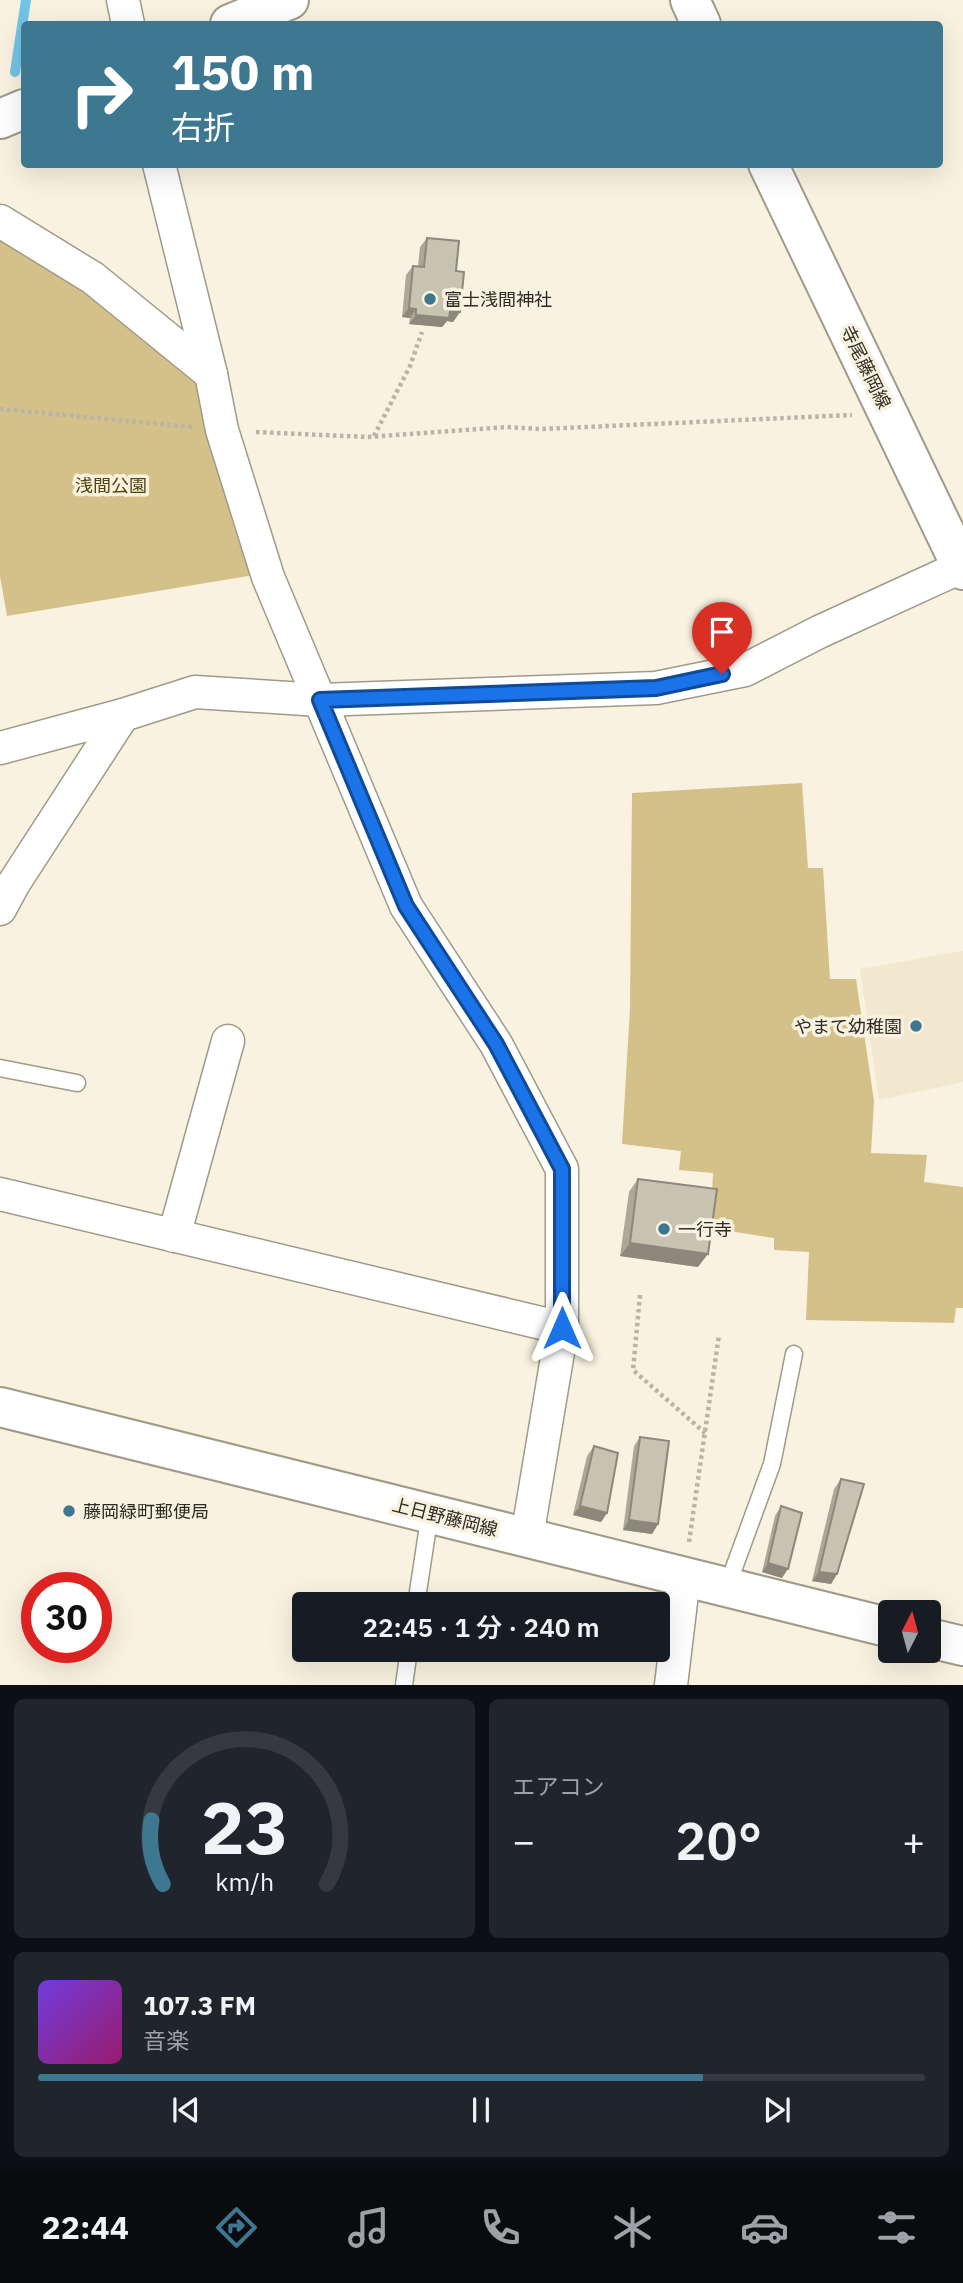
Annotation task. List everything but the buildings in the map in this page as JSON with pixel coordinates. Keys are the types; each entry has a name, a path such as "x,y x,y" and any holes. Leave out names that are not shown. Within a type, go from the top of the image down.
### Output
{"main road":[{"path":"236,21 289,0"},
{"path":"690,0 700,21"},
{"path":"0,119 21,110"},
{"name":"寺尾藤岡線","path":"770,168 962,568"},
{"name":"上日野藤岡線","path":"0,1407 878,1625"},
{"path":"942,1641 963,1646"}],"street":[{"path":"123,0 127,21"},
{"path":"160,168 211,374 222,430 268,577 406,906 496,1044 562,1169 562,1328 527,1537"},
{"path":"0,222 93,278 211,374"},
{"path":"0,748 123,715 195,692 320,700 656,688 744,670 819,632 962,568"},
{"path":"0,909 123,715"},
{"path":"174,1236 228,1041"},
{"path":"0,1194 562,1328"},
{"path":"671,1685 684,1577"}],"lane":[{"path":"0,1068 76,1083"},
{"path":"727,1587 772,1464 794,1354"},
{"path":"418,1592 430,1513"},
{"path":"404,1685 407,1662"}],"path":[{"path":"373,437 410,366 422,332"},
{"path":"0,409 222,430 373,437 506,427 541,429 888,414"},
{"path":"640,1295 633,1370 705,1433"},
{"path":"684,1577 719,1335"}],"shaded area":[{"name":"やまて幼稚園","path":"963,951 963,1082 879,1100 860,969"}],"green space":[{"name":"浅間公園","path":"0,232 93,294 200,384 254,575 7,616 0,576"},
{"path":"802,783 808,868 823,868 830,979 856,979 874,1101 871,1153 927,1155 924,1182 963,1187 963,1308 956,1308 954,1323 806,1320 809,1252 774,1250 774,1238 710,1228 713,1173 679,1170 681,1151 622,1144 630,1008 632,793"}],"waterway":[{"path":"23,21 26,0"},
{"path":"15,72 21,33"}],"place":[{"name":"富士浅間神社","path":"430,299"},
{"name":"やまて幼稚園","path":"916,1026"},
{"name":"一行寺","path":"664,1229"},
{"name":"藤岡緑町郵便局","path":"69,1511"}],"route":[{"path":"562,1328 562,1169 496,1044 406,906 320,700 656,688 722,674"}]}
